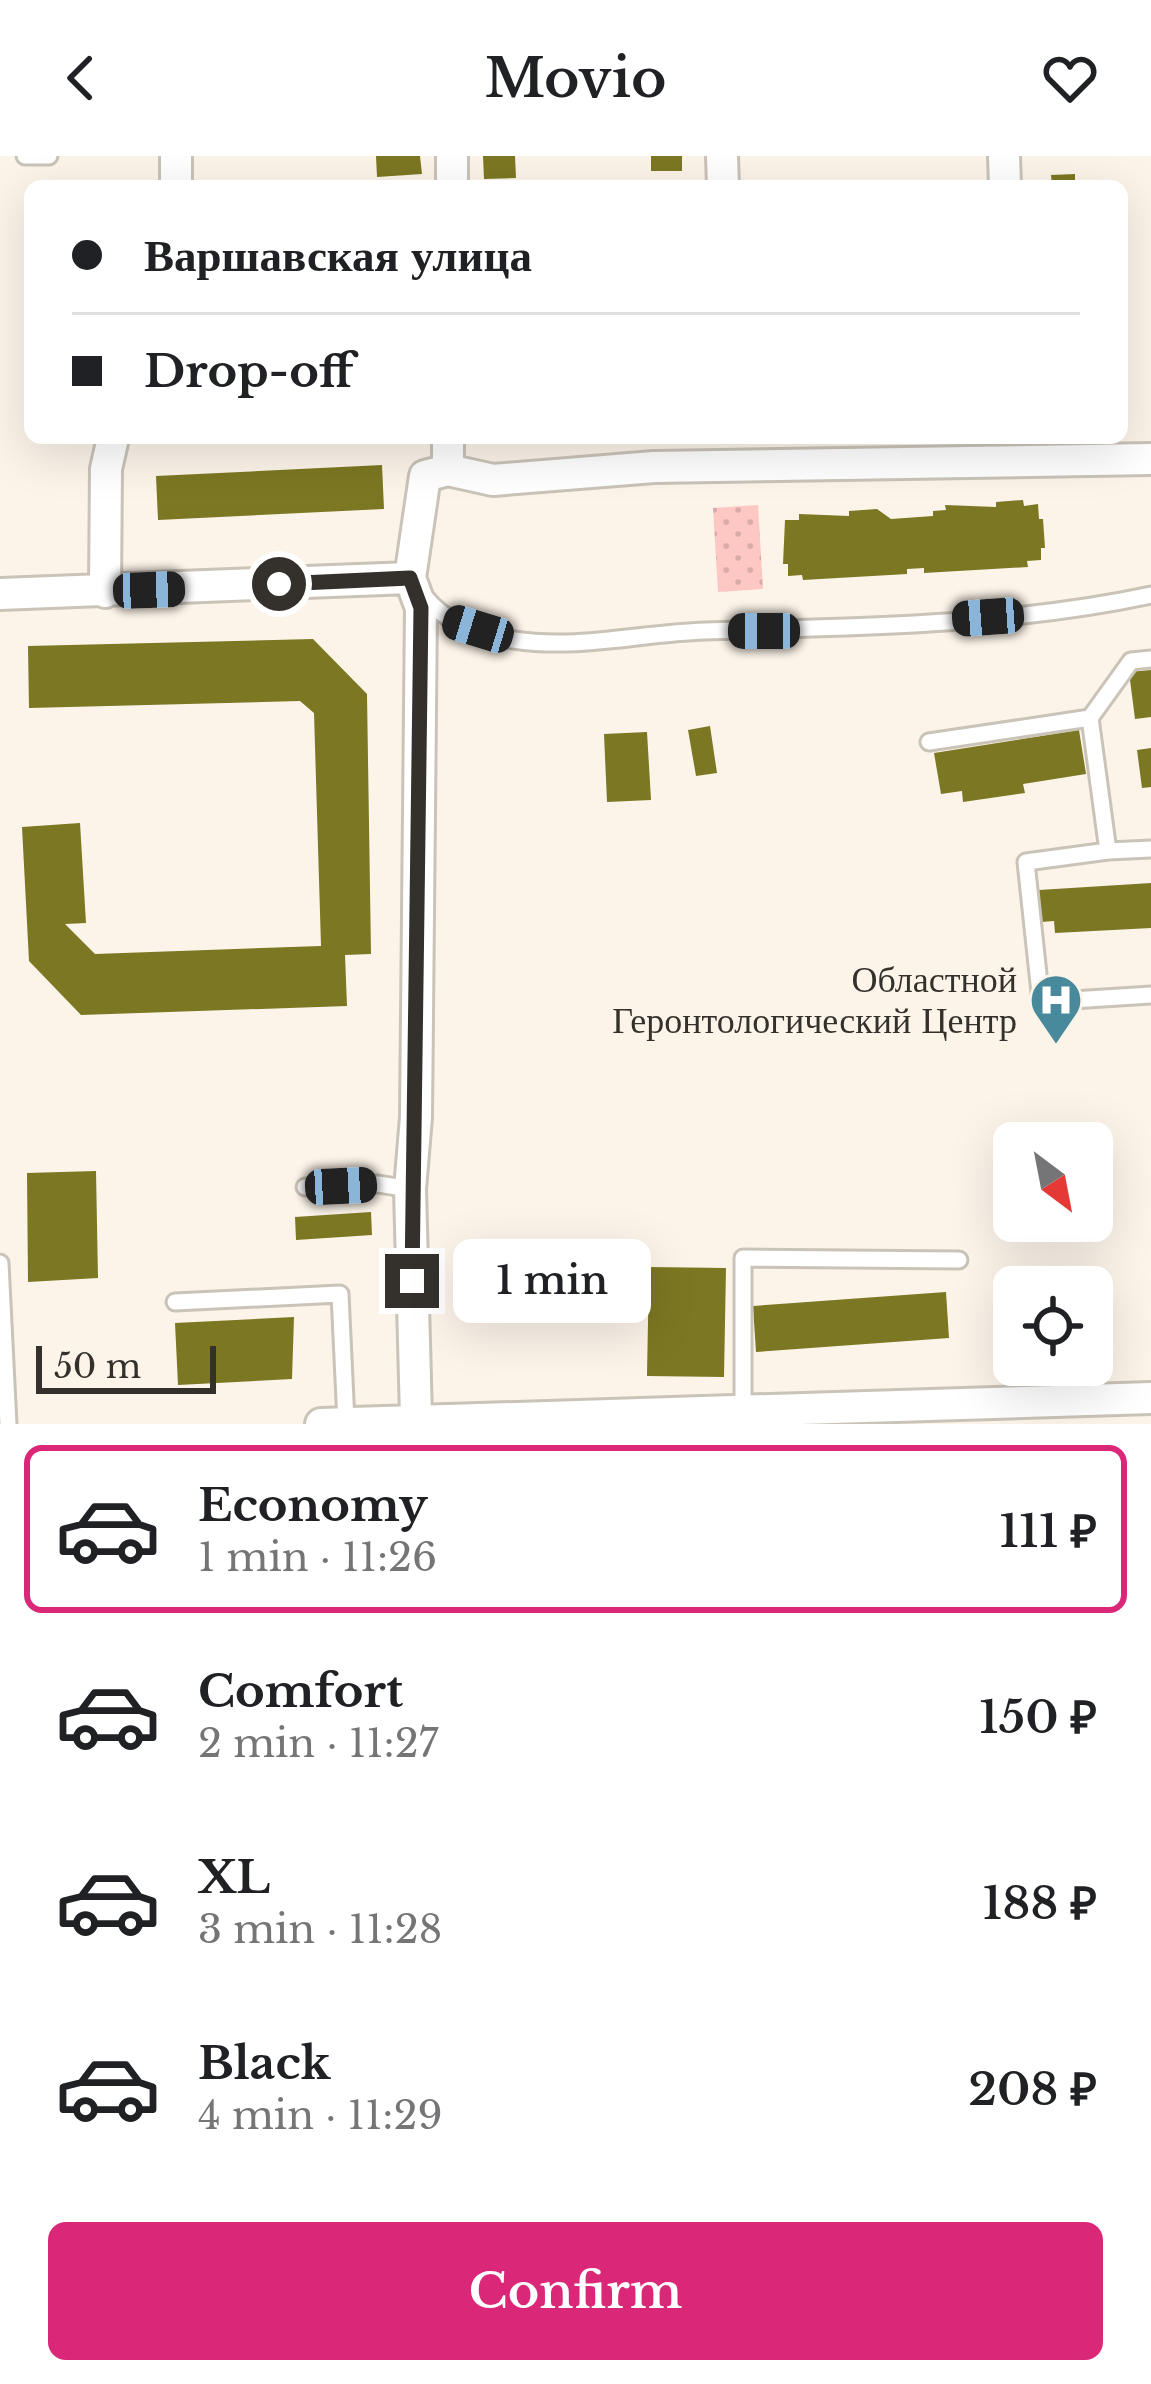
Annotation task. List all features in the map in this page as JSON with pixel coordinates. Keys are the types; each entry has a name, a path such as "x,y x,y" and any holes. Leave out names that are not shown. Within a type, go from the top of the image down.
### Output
{"street":[{"path":"105,592 106,469 112,444"},
{"path":"448,444 448,470"},
{"path":"416,1418 410,1189 416,1117 421,608 410,578 425,476 448,470 493,480 654,467 729,453 1008,450 1151,459"},
{"path":"0,594 410,578"},
{"path":"333,1423 743,1414 1151,1397"}],"lane":[{"path":"25,156 49,156"},
{"path":"410,578 443,619 513,640 603,643 700,631 797,631 1083,610 1151,595"},
{"path":"1108,851 1090,718 1131,661 1151,659"},
{"path":"929,742 1090,718"},
{"path":"1151,849 1026,862 1041,1002 1151,995"},
{"path":"304,1187 378,1184 410,1189"},
{"path":"743,1414 743,1258 959,1260"},
{"path":"0,1263 8,1424"},
{"path":"176,1302 340,1294 333,1423"}],"shaded area":[{"path":"758,505 763,589 718,592 713,508"}],"building":[{"path":"376,156 420,156 422,174 377,177"},
{"path":"483,156 515,156 516,178 484,179"},
{"path":"651,156 682,156 682,171 651,171"},
{"path":"1075,174 1075,180 1051,180 1051,175"},
{"path":"382,465 384,509 158,520 156,476"},
{"path":"1023,500 1024,506 1038,504 1039,519 1043,519 1045,548 1041,548 1041,560 1027,561 1028,567 924,573 924,568 907,569 907,574 803,580 802,575 788,576 788,564 783,564 785,520 799,520 799,514 849,516 849,511 877,509 891,519 933,516 933,511 946,510 945,505 996,507 996,502"},
{"path":"313,639 367,694 371,954 345,955 347,1006 81,1015 29,961 22,827 80,823 86,923 65,924 95,954 321,946 314,713 300,701 29,708 28,646"},
{"path":"1151,670 1151,717 1135,719 1129,672"},
{"path":"710,726 717,773 696,776 688,730"},
{"path":"1079,730 1086,774 1023,784 1025,793 963,802 962,791 941,794 934,753"},
{"path":"647,732 651,800 607,802 604,734"},
{"path":"1151,748 1151,787 1142,788 1137,750"},
{"path":"1151,883 1151,928 1055,933 1054,921 1041,922 1039,890"},
{"path":"96,1171 98,1278 28,1282 27,1173"},
{"path":"371,1212 372,1235 296,1240 295,1217"},
{"path":"649,1267 726,1268 724,1377 647,1376"},
{"path":"946,1292 949,1338 756,1352 753,1306"},
{"path":"294,1317 292,1379 178,1385 175,1323"}],"place":[{"name":"Областной Геронтологический Центр","path":"1056,1046"}],"route":[{"path":"279,584 410,578 421,608 412,1281"}]}
